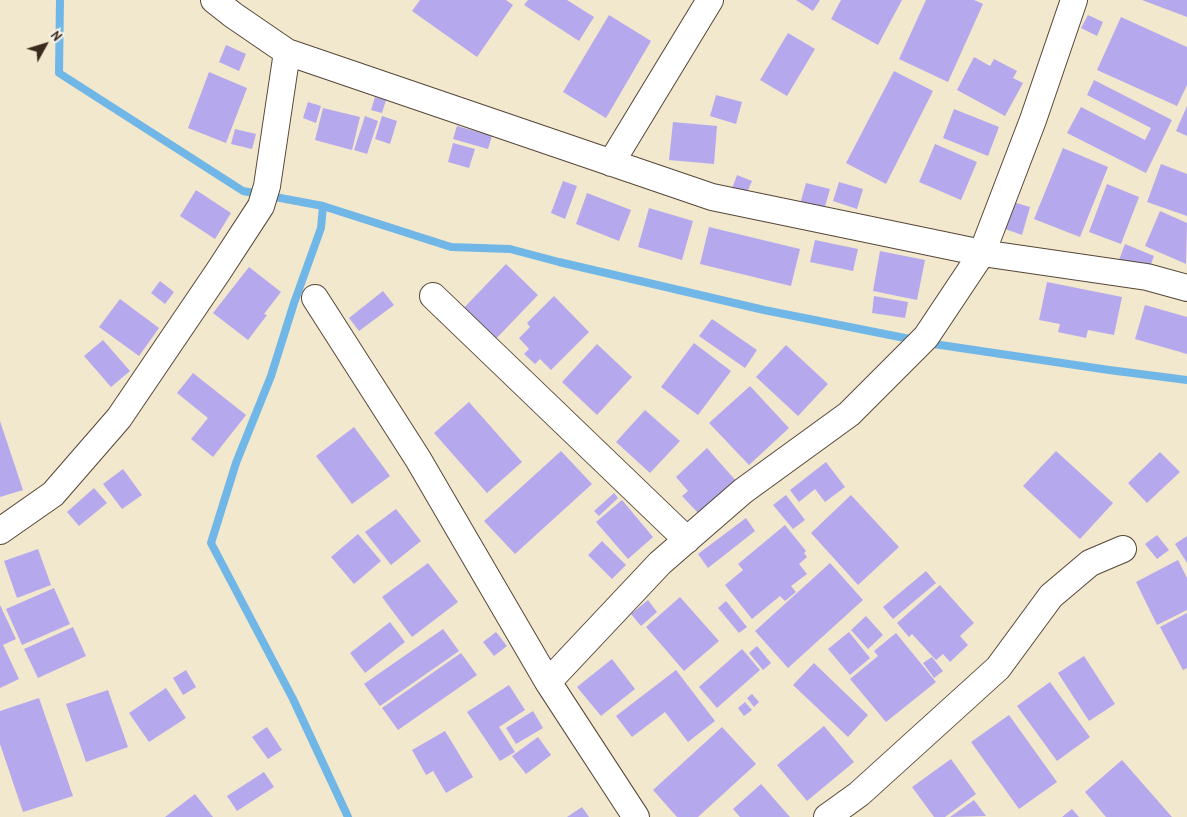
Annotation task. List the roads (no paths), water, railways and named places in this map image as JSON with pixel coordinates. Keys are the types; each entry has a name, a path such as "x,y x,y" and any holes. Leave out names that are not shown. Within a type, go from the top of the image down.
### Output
{"street":[{"path":"214,0 233,16 287,52 712,197 982,253 1147,277 1187,288"},
{"path":"611,162 710,0"},
{"path":"548,682 660,563 743,491 849,414 920,343 982,253 1033,120 1074,0"},
{"path":"0,531 53,494 118,418 218,272 264,196 287,52"},
{"path":"433,296 687,540"},
{"path":"315,298 418,459 548,682 636,817"},
{"path":"827,817 859,794 998,668 1051,596 1090,563 1122,549"}],"waterway":[{"path":"60,0 59,73 243,191 323,206 451,247 510,249 764,310 915,340"},
{"path":"323,206 321,228 294,303 271,376 236,463 211,543 293,699 348,817"},
{"path":"927,343 1187,380"}]}
